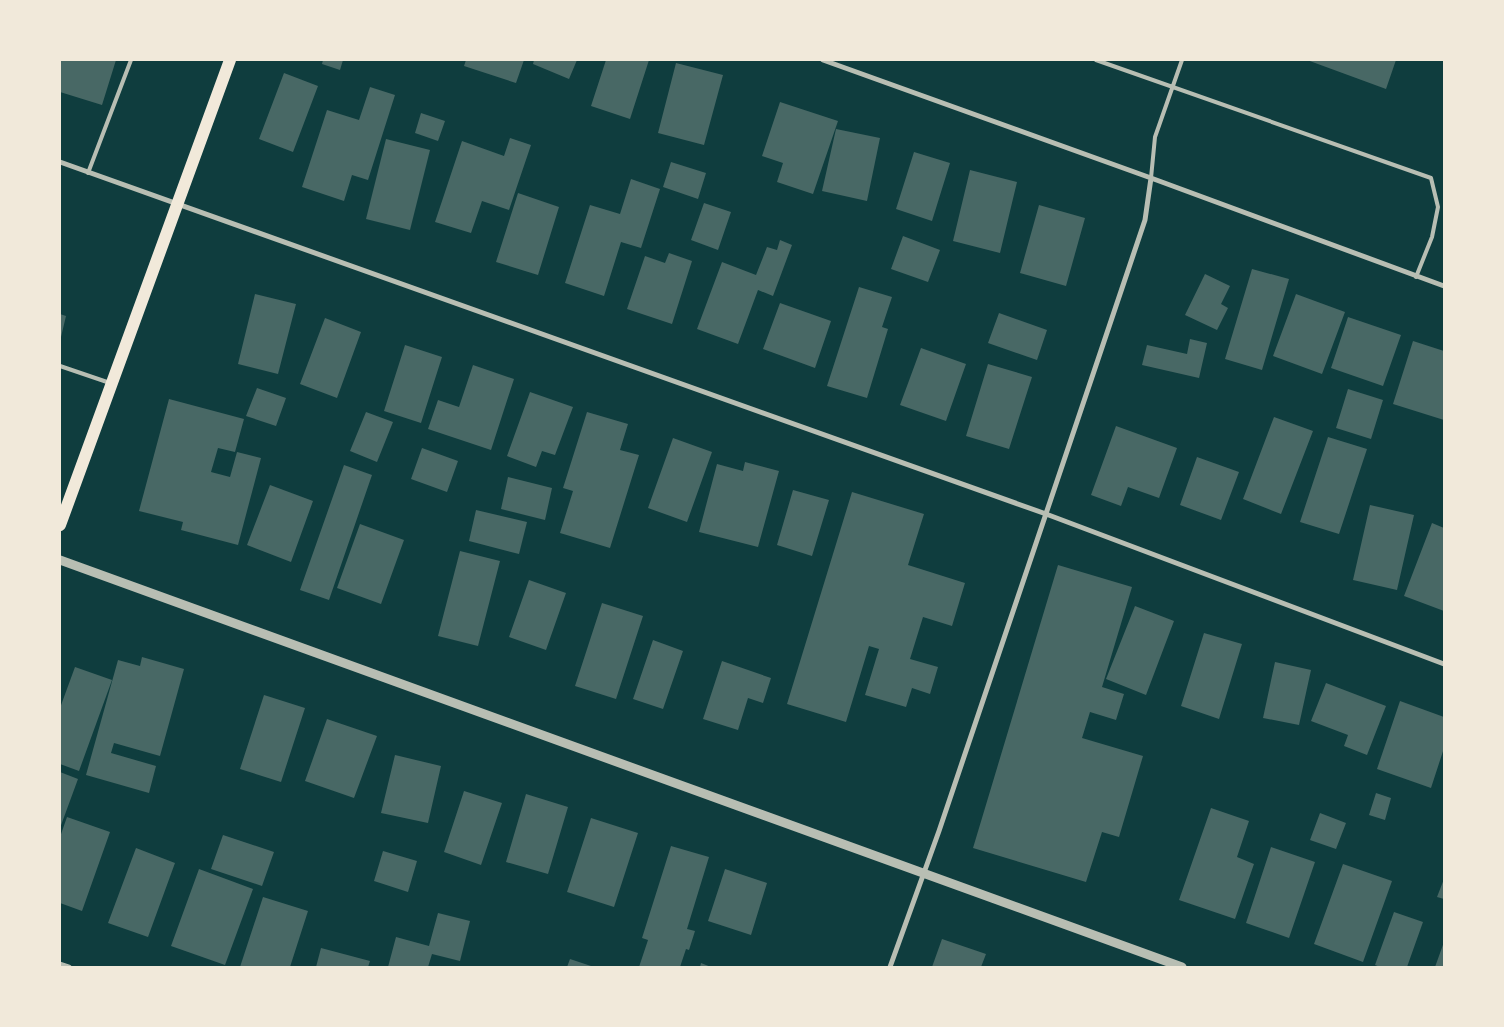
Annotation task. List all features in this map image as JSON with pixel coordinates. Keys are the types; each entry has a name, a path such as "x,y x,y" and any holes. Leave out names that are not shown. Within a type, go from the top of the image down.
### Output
{"main road":[{"path":"60,525 230,60"}],"street":[{"path":"822,60 1152,178 1444,286"},
{"path":"60,162 1046,514 1444,664"},
{"path":"890,967 924,874 1145,220 1152,178"},
{"path":"60,560 1182,967"},
{"path":"60,964 69,967"}],"lane":[{"path":"88,172 131,60"},
{"path":"1096,60 1431,178 1438,207 1432,237 1416,277"},
{"path":"1152,178 1155,137 1182,60"},
{"path":"60,366 112,384"}],"building":[{"path":"60,60 116,60 102,105 60,92"},
{"path":"323,60 343,60 340,70 322,64"},
{"path":"466,60 524,60 516,83 464,66"},
{"path":"534,60 577,60 569,79 533,64"},
{"path":"606,60 649,60 630,119 591,106"},
{"path":"1307,60 1396,60 1386,89"},
{"path":"676,63 723,75 704,145 658,133"},
{"path":"284,73 318,86 293,152 259,139"},
{"path":"370,87 395,95 368,180 352,175 344,201 302,187 327,110 359,120"},
{"path":"780,102 838,121 813,194 777,182 783,163 762,156"},
{"path":"421,113 445,121 438,141 415,133"},
{"path":"836,129 880,138 867,201 822,191"},
{"path":"510,138 531,145 509,210 482,201 471,233 435,222 462,141 504,156"},
{"path":"386,139 430,150 410,230 366,219"},
{"path":"914,152 950,163 932,221 896,209"},
{"path":"671,162 706,173 698,199 663,187"},
{"path":"970,170 1017,182 1000,253 953,241"},
{"path":"631,179 660,189 641,248 621,242 604,296 565,283 590,205 620,214"},
{"path":"518,193 559,207 538,275 496,262"},
{"path":"704,203 731,212 718,250 691,240"},
{"path":"1039,205 1085,218 1066,286 1020,273"},
{"path":"903,236 940,250 928,282 891,269"},
{"path":"780,240 792,245 773,296 758,290 738,344 697,329 722,262 756,275 767,247 777,250"},
{"path":"669,253 692,261 672,324 627,309 645,256 665,263"},
{"path":"1252,269 1289,279 1262,370 1225,359"},
{"path":"1205,274 1230,286 1221,304 1228,308 1217,330 1185,315"},
{"path":"859,287 892,297 882,327 888,329 867,398 827,386"},
{"path":"255,294 296,304 278,374 238,364"},
{"path":"1296,294 1345,312 1322,374 1273,356"},
{"path":"780,303 831,321 815,368 763,349"},
{"path":"999,313 1047,330 1037,360 988,343"},
{"path":"60,314 66,316 61,337 60,337"},
{"path":"1348,317 1401,335 1383,386 1331,368"},
{"path":"325,318 361,332 337,398 300,384"},
{"path":"1190,339 1207,343 1199,378 1142,365 1147,345 1187,354"},
{"path":"1413,341 1444,351 1444,420 1393,404"},
{"path":"405,345 442,357 421,423 384,411"},
{"path":"921,348 966,364 946,421 900,405"},
{"path":"988,364 1032,377 1009,449 966,436"},
{"path":"473,365 514,379 491,450 428,429 438,400 459,407"},
{"path":"257,388 286,398 276,426 246,416"},
{"path":"1348,389 1383,400 1371,439 1336,428"},
{"path":"530,392 573,407 555,455 542,451 536,467 507,456"},
{"path":"169,399 244,419 235,452 218,448 211,472 230,477 237,452 261,458 238,545 181,530 183,522 139,511"},
{"path":"366,412 393,422 377,462 350,451"},
{"path":"587,412 628,424 620,450 639,455 610,548 560,533 573,491 563,488"},
{"path":"1274,417 1313,431 1281,514 1243,499"},
{"path":"1116,426 1177,448 1159,498 1128,487 1121,506 1091,495"},
{"path":"1328,437 1367,449 1339,534 1300,522"},
{"path":"673,438 712,452 687,522 648,508"},
{"path":"422,448 458,461 447,492 411,479"},
{"path":"1197,457 1239,472 1221,520 1180,505"},
{"path":"745,462 779,471 758,547 699,532 717,464 743,471"},
{"path":"344,465 372,475 329,600 300,590"},
{"path":"508,477 552,488 545,520 501,509"},
{"path":"270,485 313,501 291,562 247,545"},
{"path":"793,490 829,500 812,556 777,545"},
{"path":"852,492 924,514 908,565 965,583 952,626 923,617 910,659 938,667 930,694 912,688 906,707 865,695 879,649 869,646 846,722 787,704"},
{"path":"1370,505 1414,515 1397,590 1353,580"},
{"path":"476,510 527,522 519,554 469,541"},
{"path":"1432,523 1444,528 1444,611 1404,596"},
{"path":"360,524 404,540 381,604 337,588"},
{"path":"460,551 500,561 478,646 438,636"},
{"path":"1058,565 1132,587 1102,687 1124,694 1116,720 1090,712 1082,738 1143,756 1119,837 1102,832 1086,882 973,848"},
{"path":"529,580 566,593 546,650 509,637"},
{"path":"602,603 643,616 616,699 575,686"},
{"path":"1135,606 1174,621 1146,695 1106,679"},
{"path":"1204,633 1242,644 1219,719 1181,706"},
{"path":"653,640 683,651 663,709 633,699"},
{"path":"142,657 184,669 160,756 114,743 111,753 156,766 149,793 86,775 118,660 140,666"},
{"path":"722,661 771,678 763,703 748,698 738,730 703,719"},
{"path":"1275,662 1311,670 1299,725 1263,718"},
{"path":"75,667 112,680 79,771 60,764 60,708"},
{"path":"1326,683 1386,706 1367,755 1344,746 1348,735 1311,721"},
{"path":"264,695 305,708 281,782 240,769"},
{"path":"1400,701 1444,717 1444,748 1431,788 1377,769"},
{"path":"327,719 377,736 354,798 305,781"},
{"path":"395,755 441,766 428,823 381,813"},
{"path":"60,772 78,779 60,828"},
{"path":"464,791 502,803 481,865 444,852"},
{"path":"1376,793 1391,798 1385,820 1369,815"},
{"path":"526,794 568,807 548,874 506,862"},
{"path":"1211,808 1249,821 1237,857 1254,864 1235,919 1179,900"},
{"path":"1320,813 1346,823 1336,849 1310,840"},
{"path":"67,817 110,832 82,911 60,903 60,837"},
{"path":"591,818 638,833 614,907 567,892"},
{"path":"223,835 274,852 262,886 211,869"},
{"path":"671,846 709,857 687,929 695,931 689,950 686,949 680,967 639,967 648,940 642,938"},
{"path":"1271,847 1315,862 1289,938 1246,923"},
{"path":"136,848 175,863 148,937 108,923"},
{"path":"383,851 417,861 408,892 374,881"},
{"path":"1343,864 1392,881 1363,962 1314,944"},
{"path":"199,869 253,889 225,965 171,946"},
{"path":"725,869 767,883 751,935 708,921"},
{"path":"1444,879 1444,899 1437,897"},
{"path":"263,897 308,911 290,967 240,967"},
{"path":"1394,912 1423,922 1407,967 1380,967 1375,965"},
{"path":"438,913 470,921 460,961 432,954 428,967 388,967 396,937 429,946"},
{"path":"942,939 986,954 981,967 932,967"},
{"path":"1444,942 1444,967 1435,967"},
{"path":"321,948 370,961 368,967 316,967"},
{"path":"570,959 594,967 567,967"},
{"path":"701,963 711,967 700,967"}]}
